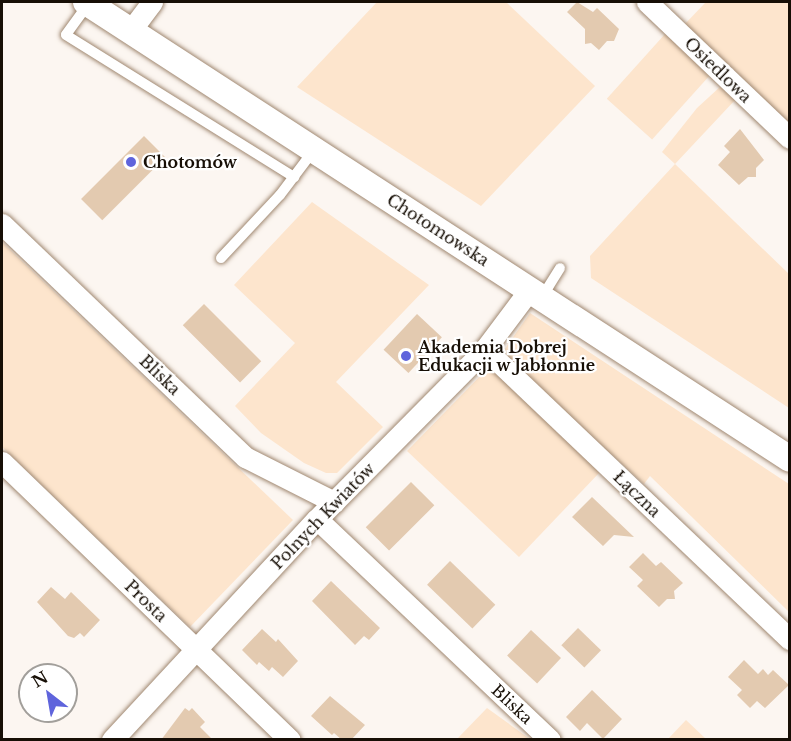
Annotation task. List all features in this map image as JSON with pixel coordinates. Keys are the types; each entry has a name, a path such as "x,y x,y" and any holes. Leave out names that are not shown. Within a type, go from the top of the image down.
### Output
{"street":[{"name":"Chotomowska","path":"88,2 789,459"},
{"path":"131,30 152,2"},
{"name":"Osiedlowa","path":"647,2 789,138"},
{"name":"Bliska","path":"2,224 245,457 334,502"},
{"name":"Polnych Kwiatów","path":"112,740 334,502 486,349 536,293"},
{"name":"Łączna","path":"486,349 789,639"},
{"name":"Prosta","path":"2,462 290,740"},
{"name":"Bliska","path":"318,519 549,740"}],"lane":[{"path":"88,2 66,35 294,177"},
{"path":"221,258 294,177 315,150"},
{"path":"536,293 560,268"}],"shaded area":[{"path":"377,2 506,2 595,86 481,206 297,87"},
{"path":"706,2 789,2 789,126 683,26"},
{"path":"665,34 710,75 652,139 607,99"},
{"path":"721,86 736,99 675,164 662,152 697,108"},
{"path":"675,164 789,274 789,408 591,278 590,256"},
{"path":"312,202 429,285 336,382 383,427 337,473 326,473 304,463 261,433 235,406 295,343 234,285"},
{"path":"2,242 293,520 190,627 2,447"},
{"path":"530,313 789,484 789,612 650,476 644,484 507,359 504,350"},
{"path":"484,372 495,372 600,472 519,557 407,451"},
{"path":"487,708 530,739 457,739"},
{"path":"686,720 706,739 668,739"}],"building":[{"path":"577,2 593,12 597,8 619,29 614,41 607,41 599,50 591,43 585,44 585,29 567,12"},
{"path":"740,129 764,160 756,168 756,177 748,177 739,185 718,165 730,152 724,146"},
{"path":"144,136 165,157 102,220 81,199"},
{"path":"204,304 261,361 240,382 183,325"},
{"path":"417,314 442,337 408,373 384,350"},
{"path":"411,482 434,505 389,551 366,527"},
{"path":"592,497 634,537 614,535 603,546 572,517"},
{"path":"643,553 656,566 661,562 683,583 674,591 675,599 667,599 659,607 637,586 643,580 629,567"},
{"path":"450,561 495,605 472,629 427,585"},
{"path":"331,581 380,628 369,640 364,636 355,645 312,601"},
{"path":"51,587 65,599 71,592 100,620 84,637 80,633 74,638 68,636 37,602"},
{"path":"578,628 601,650 584,667 561,645"},
{"path":"262,629 276,642 278,639 298,661 283,677 272,667 269,671 259,662 257,665 242,650"},
{"path":"531,630 561,658 537,684 507,656"},
{"path":"744,660 758,674 763,669 768,675 773,670 789,685 765,708 757,701 750,708 737,695 742,690 728,677"},
{"path":"592,690 622,719 603,739 587,723 580,731 566,717"},
{"path":"330,696 365,725 351,740 342,740 334,733 332,735 311,716"},
{"path":"185,708 189,711 192,708 205,722 200,727 213,740 161,740"}],"place":[{"name":"Chotomów","path":"131,162"},
{"name":"Akademia Dobrej Edukacji w Jabłonnie","path":"406,356"}]}
